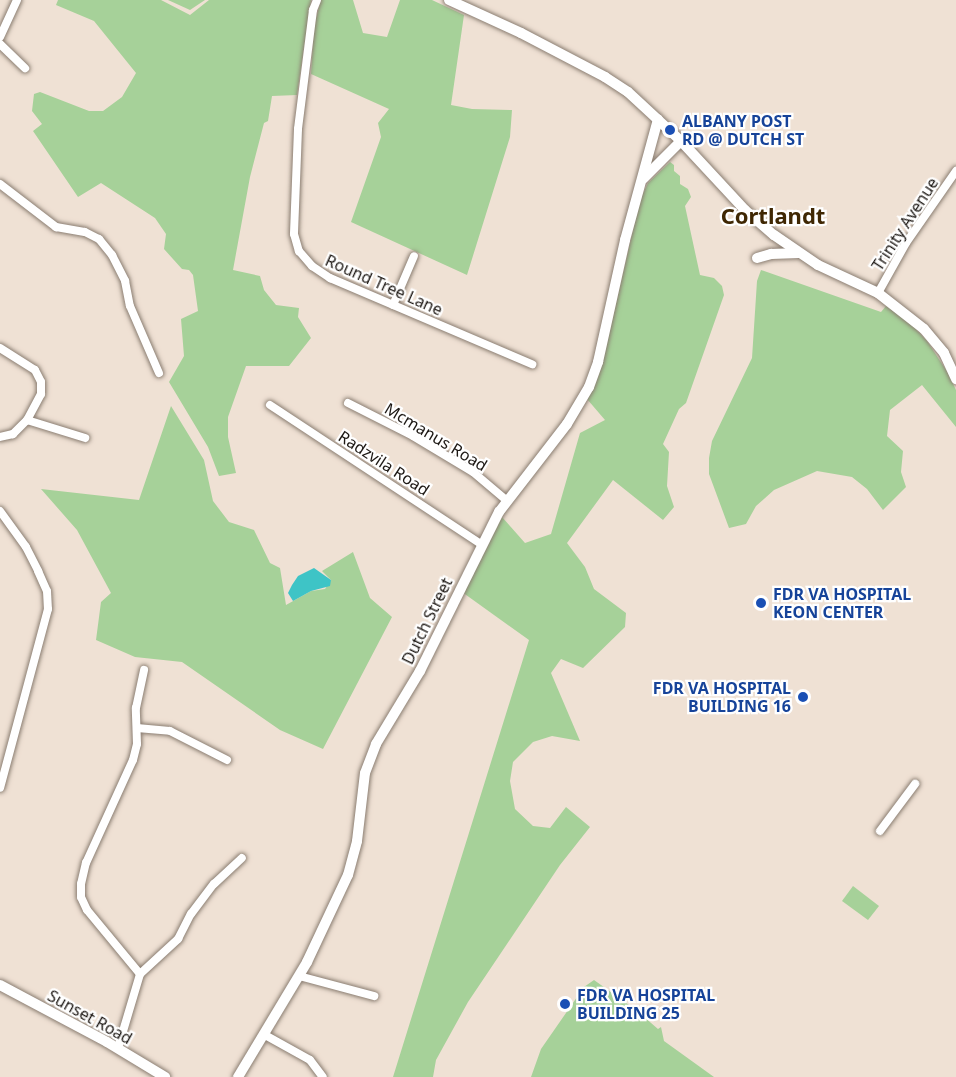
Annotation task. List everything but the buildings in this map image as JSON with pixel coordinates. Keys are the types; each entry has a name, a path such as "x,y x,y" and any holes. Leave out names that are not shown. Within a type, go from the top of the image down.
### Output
{"street":[{"path":"0,37 17,0"},
{"name":"Round Tree Lane","path":"317,0 313,10 298,129 295,244 312,266 330,278 532,364"},
{"path":"449,0 504,24 605,77 628,92 681,141 745,210 818,266 878,293 932,336 956,379"},
{"path":"0,44 25,68"},
{"name":"Dutch Street","path":"238,1077 299,976 348,875 357,841 363,781 370,756 420,670 481,544 506,500 567,424 589,387 598,362 625,240 658,119"},
{"path":"643,179 681,141"},
{"name":"Trinity Avenue","path":"878,293 906,243 956,171"},
{"path":"0,184 56,227 85,232 99,239 112,255 122,273 130,306 159,373"},
{"path":"757,258 771,254 800,253"},
{"path":"393,305 414,256"},
{"path":"0,348 29,364 38,375 41,394 27,420 13,434 0,437"},
{"name":"Mcmanus Road","path":"348,403 422,441 473,472 506,500"},
{"name":"Radzvila Road","path":"270,405 481,544"},
{"path":"27,420 85,438"},
{"path":"0,511 26,547 39,571 47,591 48,609 0,785"},
{"path":"140,974 87,910 81,897 86,863 133,760 137,728 136,708 144,670"},
{"path":"137,728 170,731 227,760"},
{"path":"880,831 915,784"},
{"path":"118,1048 140,974 178,939 191,914 214,884 242,858"},
{"path":"299,976 374,996"},
{"name":"Sunset Road","path":"0,985 118,1048 165,1077"},
{"path":"265,1035 310,1060 323,1077"}],"green space":[{"path":"58,0 161,0 190,15 209,0 311,0 297,95 272,96 268,121 264,123 250,177 233,270 260,276 264,290 276,305 299,308 298,317 311,338 289,366 246,366 228,417 228,437 236,473 219,476 208,447 169,382 184,356 181,319 198,311 193,275 189,270 182,269 164,249 166,234 155,218 101,183 78,197 33,131 42,124 32,111 34,94 40,92 89,111 103,111 122,97 136,73 94,21 56,5"},
{"path":"168,0 205,0 190,10"},
{"path":"321,0 353,0 363,33 387,37 400,0 432,0 464,15 451,105 472,109 512,110 510,137 467,275 351,222 381,137 378,123 389,109 311,74 314,26"},
{"path":"670,162 674,165 674,171 680,176 680,184 688,189 691,197 685,206 700,275 714,278 722,286 724,295 686,403 679,409 663,444 669,452 667,486 674,507 663,520 613,480 567,543 585,567 594,589 626,613 625,627 583,668 561,659 551,673 580,741 552,736 533,742 513,762 510,781 515,809 533,826 550,828 566,807 590,827 560,865 468,1002 436,1060 433,1077 393,1077 529,640 462,592 502,517 525,543 551,534 580,433 605,420 587,399 602,364 640,200 648,183"},
{"path":"761,270 881,312 886,306 908,321 927,341 948,373 956,390 956,427 922,385 890,410 887,436 903,451 901,472 906,487 883,510 867,489 852,477 817,471 774,490 756,506 746,524 729,528 709,474 709,458 712,441 752,358 757,281"},
{"path":"171,406 204,460 213,501 229,522 254,530 270,563 280,568 286,605 311,591 325,589 331,580 322,571 353,552 370,598 392,617 323,749 280,730 182,662 135,657 96,640 101,602 111,593 77,530 41,489 139,500"},
{"path":"853,886 879,906 868,920 842,901"},
{"path":"594,980 658,1029 661,1027 664,1041 714,1077 531,1077 541,1049 584,987"}],"water":[{"path":"314,568 331,580 330,586 311,591 293,601 288,593 292,585 298,576"}],"place":[{"name":"ALBANY POST RD @ DUTCH ST","path":"670,130"},
{"name":"FDR VA HOSPITAL KEON CENTER","path":"761,603"},
{"name":"FDR VA HOSPITAL BUILDING 16","path":"803,697"},
{"name":"FDR VA HOSPITAL BUILDING 25","path":"565,1004"}],"district":[{"name":"Cortlandt","path":"773,216"}]}
